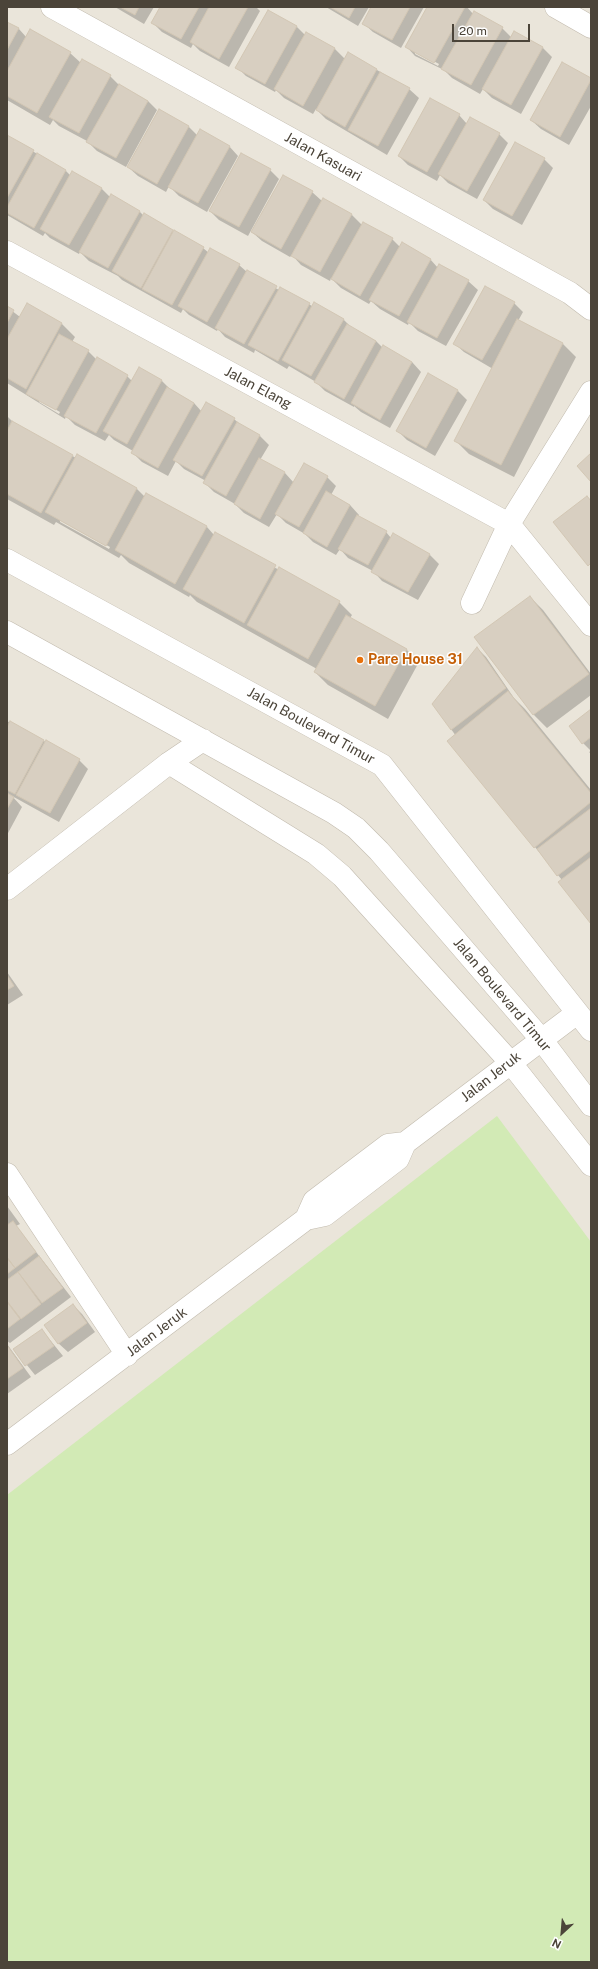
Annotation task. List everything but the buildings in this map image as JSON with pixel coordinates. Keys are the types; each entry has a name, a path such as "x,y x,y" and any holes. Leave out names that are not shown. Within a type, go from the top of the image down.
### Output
{"street":[{"name":"Jalan Kasuari","path":"52,7 570,293 591,310"},
{"path":"556,7 591,27"},
{"name":"Jalan Elang","path":"7,252 509,524"},
{"path":"472,603 509,524 591,392"},
{"path":"509,524 591,625"},
{"name":"Jalan Boulevard Timur","path":"7,560 382,765 591,1030"},
{"name":"Jalan Boulevard Timur","path":"7,632 334,813 356,828 379,851 540,1039 591,1105"},
{"path":"7,889 169,764 203,740"},
{"path":"169,764 316,854 342,876 510,1062 591,1165"},
{"name":"Jalan Jeruk","path":"7,1444 306,1219 325,1215 398,1159 405,1143 540,1039 577,1013"},
{"path":"7,1174 126,1355"}],"shaded area":[{"path":"7,7 591,7 591,1962 7,1962"}],"green space":[{"path":"497,1116 591,1242 591,1962 7,1962 7,1495"}],"place":[{"name":"Pare House 31","path":"360,660"}]}
